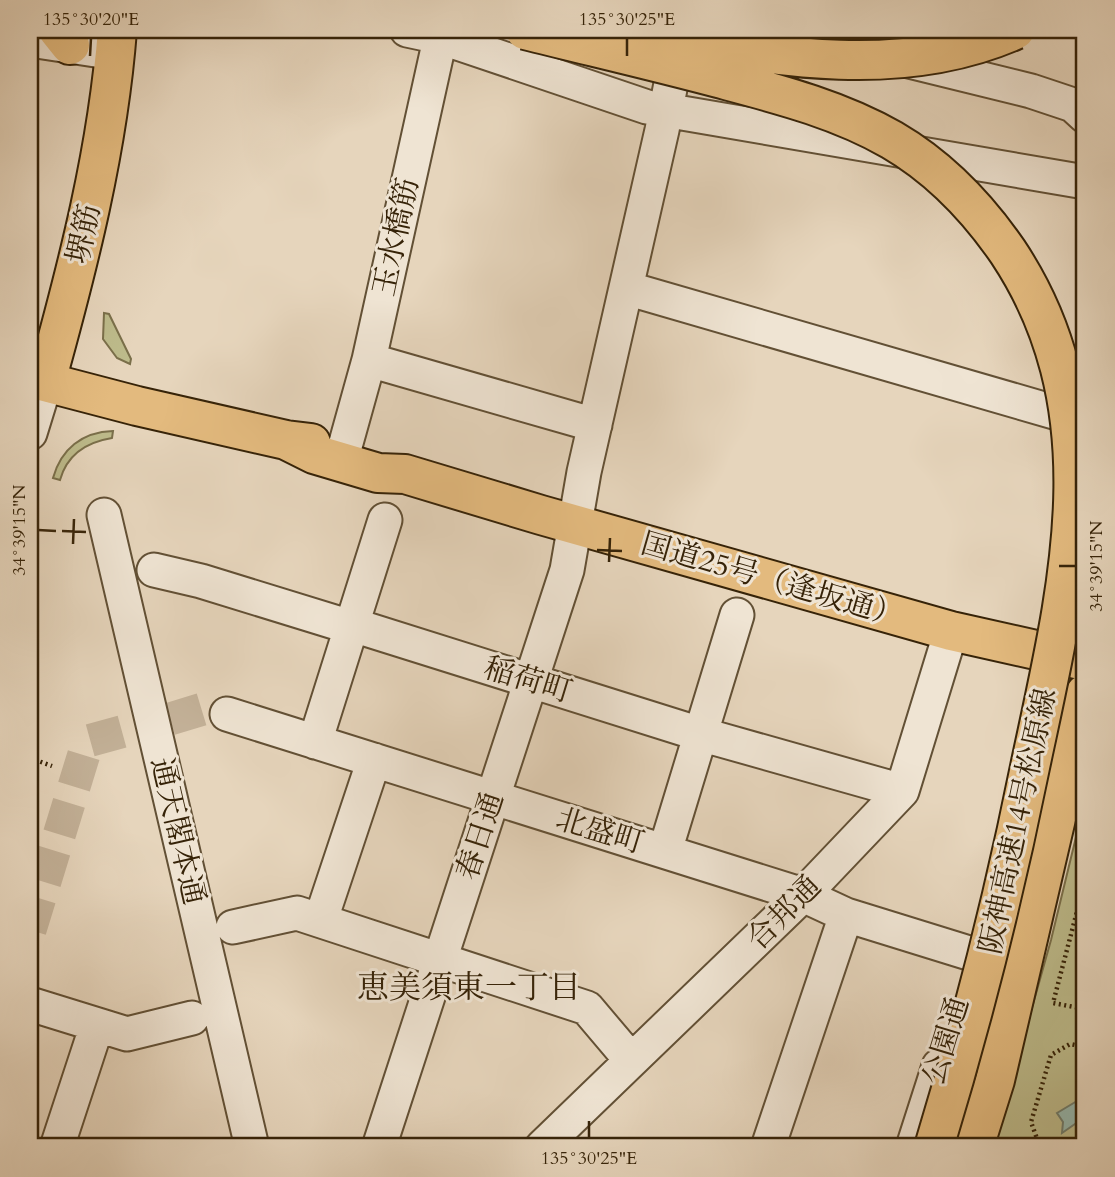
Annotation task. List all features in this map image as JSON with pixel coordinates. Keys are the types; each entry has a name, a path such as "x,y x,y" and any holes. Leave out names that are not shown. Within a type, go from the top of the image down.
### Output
{"main road":[{"name":"阪神高速14号松原線","path":"525,30 794,98 845,116 893,140 932,167 964,195 995,232 1020,269 1058,356 1069,400 1075,447 1076,494 1066,586 1010,864 986,967 934,1147"},
{"path":"625,30 786,56 880,60 925,56 970,46 1014,30"},
{"name":"堺筋","path":"38,379 74,281 98,170 116,42"},
{"name":"国道25号（逢坂通）","path":"38,379 137,406 286,440 321,444 349,433 382,460 405,474 541,515 951,631 1077,650"},
{"name":"国道25号（逢坂通）","path":"286,440 314,454 378,473 405,474"},
{"name":"阪神高速14号松原線","path":"974,1147 995,1080 1085,694"}],"street":[{"path":"407,30 647,107 1085,182"},
{"name":"春日通","path":"379,1147 567,570 584,472 682,30"},
{"path":"752,30 931,65 1031,91 1073,105 1085,116"},
{"path":"931,65 940,30"},
{"path":"30,40 64,38 116,42"},
{"name":"玉水橋筋","path":"349,433 369,360 439,41"},
{"path":"626,288 1085,421"},
{"path":"369,360 595,425"},
{"name":"堺筋","path":"30,433 38,379"},
{"name":"通天閣本通","path":"104,515 136,574 150,724 252,1147"},
{"path":"1077,650 1066,614 1085,516"},
{"path":"315,742 385,520"},
{"name":"稲荷町","path":"136,574 201,581 344,625 352,625 701,734 902,791"},
{"path":"665,851 737,615"},
{"name":"合邦通","path":"550,1145 631,1060 803,895 902,791 951,631"},
{"name":"公園通","path":"913,1147 994,873 1036,691 1077,650"},
{"name":"北盛町","path":"227,714 803,895 846,915 972,954"},
{"path":"321,919 374,761"},
{"path":"233,927 296,913 321,919 587,1008 631,1060"},
{"path":"768,1147 846,915"},
{"path":"30,1004 127,1034 192,1018"},
{"path":"57,1147 97,1025"}],"path":[{"path":"30,758 52,766"},
{"path":"1085,881 1053,1003 1085,1009"},
{"path":"1077,913 1085,916"},
{"path":"1040,1147 1031,1122 1051,1055 1070,1044 1085,1047"}],"shaded area":[{"path":"104,313 109,314 131,359 130,364 117,358 103,339"},
{"path":"113,431 112,438 79,451 68,463 60,480 53,478 61,459 74,444 92,435"},
{"path":"1085,800 1085,1147 993,1147 1051,940"}],"water":[{"path":"1082,1098 1085,1102 1085,1117 1062,1133 1063,1122 1057,1113"}],"tunnel":[{"path":"170,719 206,708 227,714"},
{"path":"30,930 88,741 128,730"}],"district":[{"name":"恵美須東一丁目","path":"469,988"}]}
